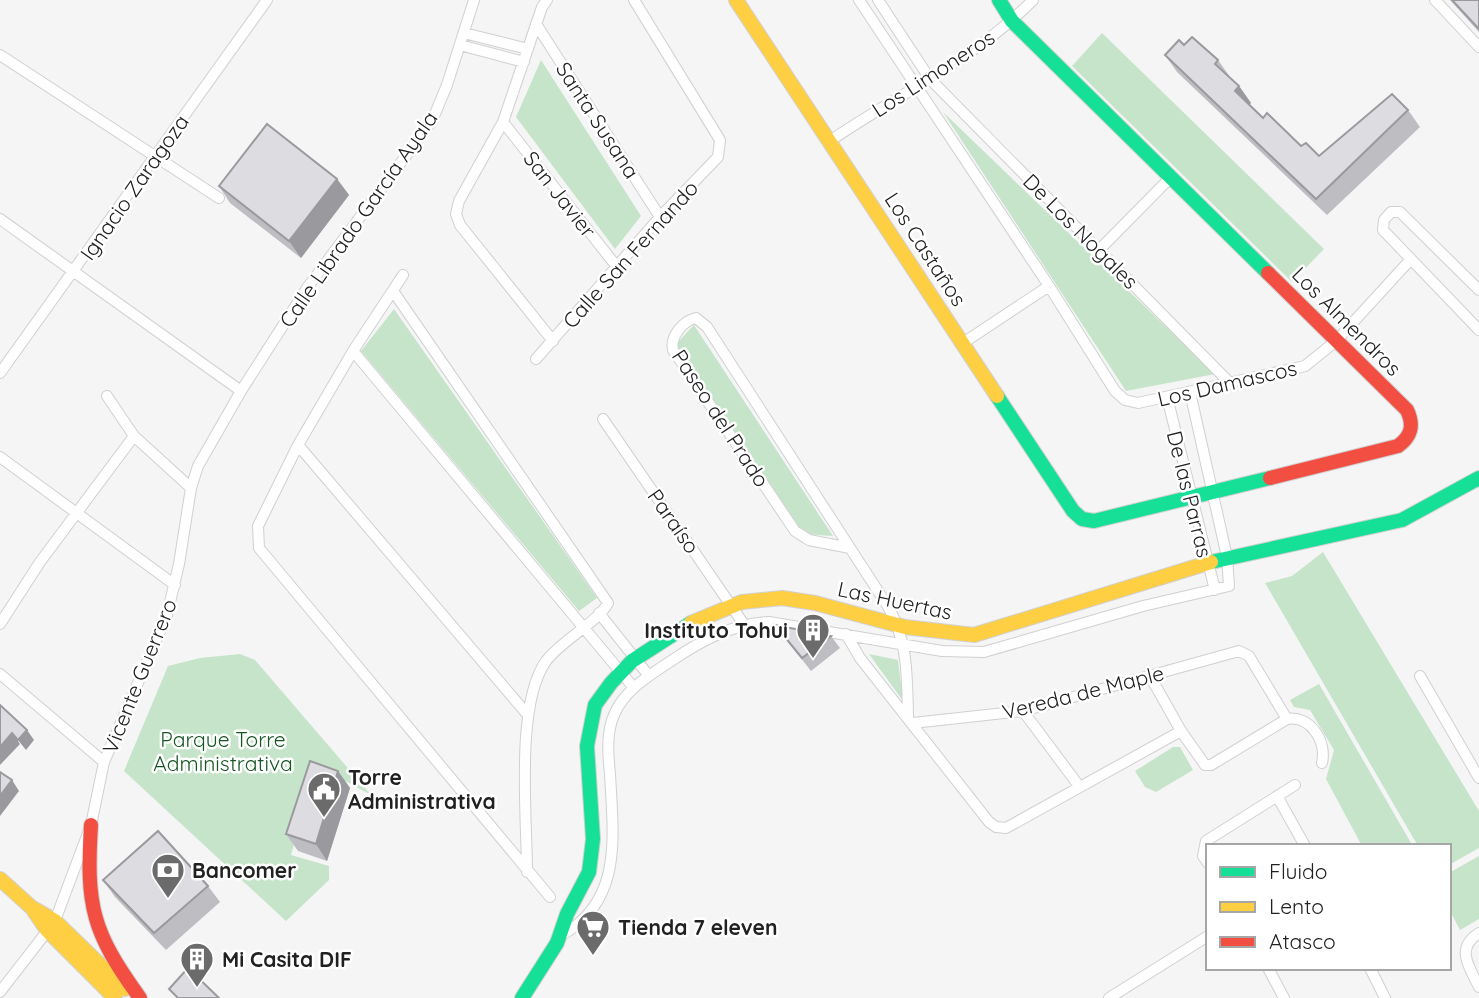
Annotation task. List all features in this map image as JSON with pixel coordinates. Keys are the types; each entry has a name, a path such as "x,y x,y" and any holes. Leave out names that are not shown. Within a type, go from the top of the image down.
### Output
{"street":[{"name":"Ignacio Zaragoza","path":"0,373 267,0"},
{"name":"Calle Librado García Ayala","path":"241,391 307,288 432,121 474,0"},
{"path":"547,0 536,24 503,122 459,201 456,214 460,225 553,341"},
{"name":"Calle San Fernando","path":"536,359 660,217 718,157 721,149 720,139 634,0"},
{"name":"Los Castaños","path":"736,0 1073,511 1082,519"},
{"path":"859,0 916,87"},
{"path":"878,0 930,79"},
{"name":"Los Almendros","path":"999,0 1012,21 1407,410 1412,420 1411,432 1398,446 1318,468 1094,521 1082,519"},
{"name":"Los Limoneros","path":"830,141 930,79 1012,21 1033,0"},
{"path":"1435,0 1479,47"},
{"name":"Santa Susana","path":"536,24 660,217"},
{"path":"464,33 528,49"},
{"path":"460,45 524,62"},
{"path":"0,55 219,198"},
{"name":"De Los Nogales","path":"930,79 1231,384"},
{"name":"De Los Nogales","path":"916,87 1049,286 1115,391 1125,400"},
{"name":"San Javier","path":"503,122 617,267"},
{"path":"1100,249 1172,176"},
{"path":"1479,290 1400,212 1391,212 1384,220 1383,230 1479,330"},
{"path":"0,219 241,391"},
{"name":"Los Damascos","path":"1125,400 1138,403 1305,366 1336,341 1411,259"},
{"path":"403,275 353,351 298,445 258,526 259,548 550,897"},
{"path":"963,343 1049,286"},
{"path":"393,291 607,600 607,607 562,642 544,664 527,714 527,872"},
{"name":"Paseo del Prado","path":"850,548 808,540 795,531 673,350 674,338 686,322 696,318 707,327 850,548 900,626 910,719"},
{"path":"353,351 634,688"},
{"name":"Vicente Guerrero","path":"0,992 51,925 90,825 104,762 150,657 175,584 191,488 209,445 241,391"},
{"name":"De las Parras","path":"1190,392 1231,582"},
{"path":"107,396 134,436 191,488"},
{"name":"De las Parras","path":"1167,397 1215,590"},
{"name":"Paraíso","path":"603,419 743,623"},
{"path":"0,624 76,512 134,436"},
{"path":"298,445 527,714"},
{"path":"0,457 175,584"},
{"name":"Las Huertas","path":"522,998 560,936 567,915 589,872 592,854 587,757 593,707 621,673 705,614 731,604 767,598 796,600 900,626 941,634 974,635 1227,557 1402,520 1479,478"},
{"name":"Las Huertas","path":"560,936 581,925 601,897 609,877 612,853 610,732 613,716 623,698 634,688 682,654 743,623 769,622 942,651 984,652 1143,606 1226,588 1231,582"},
{"path":"599,613 649,676"},
{"path":"846,634 860,658 989,822 996,827 1006,828 1181,732"},
{"name":"Vereda de Maple","path":"910,719 1023,712 1240,651 1249,656 1287,719"},
{"path":"0,674 104,762"},
{"path":"1150,676 1200,762 1211,765 1287,719 1299,717 1308,722 1323,746 1322,763"},
{"path":"1420,676 1479,778"},
{"path":"1023,712 1079,786"},
{"path":"1206,857 1203,848 1206,841 1295,785"},
{"path":"1277,796 1304,844"},
{"path":"90,825 87,889 94,924 103,945 141,998"},
{"path":"0,879 134,998"},
{"path":"51,925 115,998"},
{"path":"1479,933 1465,946 1466,962 1479,986"},
{"path":"1109,998 1206,937"},
{"path":"1269,970 1284,998"},
{"path":"1371,970 1385,998"}],"green space":[{"path":"1102,33 1324,249 1292,282 1072,66"},
{"path":"541,60 641,216 615,249 516,117"},
{"path":"943,112 1215,374 1126,391"},
{"path":"394,309 597,598 579,611 361,351"},
{"path":"694,325 833,536 804,534 676,344"},
{"path":"1323,552 1479,811 1479,848 1451,864 1451,844 1417,844 1265,583 1292,576"},
{"name":"Parque Torre Administrativa","path":"240,654 255,660 371,795 329,772 313,774 291,855 329,866 329,880 286,921 124,771 168,666 200,658"},
{"path":"869,654 898,660 903,701"},
{"path":"1319,684 1412,844 1361,844 1326,779 1334,750 1310,710 1294,707 1290,700"},
{"path":"1173,747 1180,747 1193,770 1156,792 1145,787 1135,771"},
{"path":"1479,856 1479,919 1460,930 1451,913 1451,872"}],"building":[{"path":"1452,0 1479,0 1479,29"},
{"path":"1192,37 1218,60 1215,64 1239,86 1235,91 1263,118 1267,113 1301,146 1306,143 1319,156 1392,94 1408,110 1316,199 1165,55 1179,40 1184,45"},
{"path":"267,124 337,179 289,241 219,186"},
{"path":"775,625 831,636 802,658"},
{"path":"0,705 27,730 18,740 12,733 0,747"},
{"path":"310,761 338,771 316,844 286,834"},
{"path":"0,772 12,780 0,796"},
{"name":"Bancomer","path":"158,831 208,886 154,933 103,880"},
{"path":"188,968 219,998 178,998 169,989"}],"traffic: fast":[{"path":"999,0 1012,21 1268,273"},
{"path":"997,396 1073,511 1082,519 1094,521 1270,478"},
{"path":"1211,562 1402,520 1479,478"},
{"path":"522,998 557,943 567,914 589,872 593,839 587,746 595,705 632,661 691,623"}],"traffic: slow":[{"path":"736,0 997,396"},
{"path":"691,623 742,602 782,598 815,603 905,627 974,635 1211,562"},
{"path":"0,879 31,907 55,921 125,989"},
{"path":"34,911 47,930 115,998"}],"traffic: jam":[{"path":"1268,273 1407,410 1411,421 1409,434 1398,446 1270,478"},
{"path":"91,825 90,877 96,917 111,955 140,998"}],"place":[{"name":"Instituto Tohui","path":"813,660"},
{"name":"Torre Administrativa","path":"324,819"},
{"name":"Bancomer","path":"168,900"},
{"name":"Tienda 7 eleven","path":"593,957"},
{"name":"Mi Casita DIF","path":"197,989"}]}
